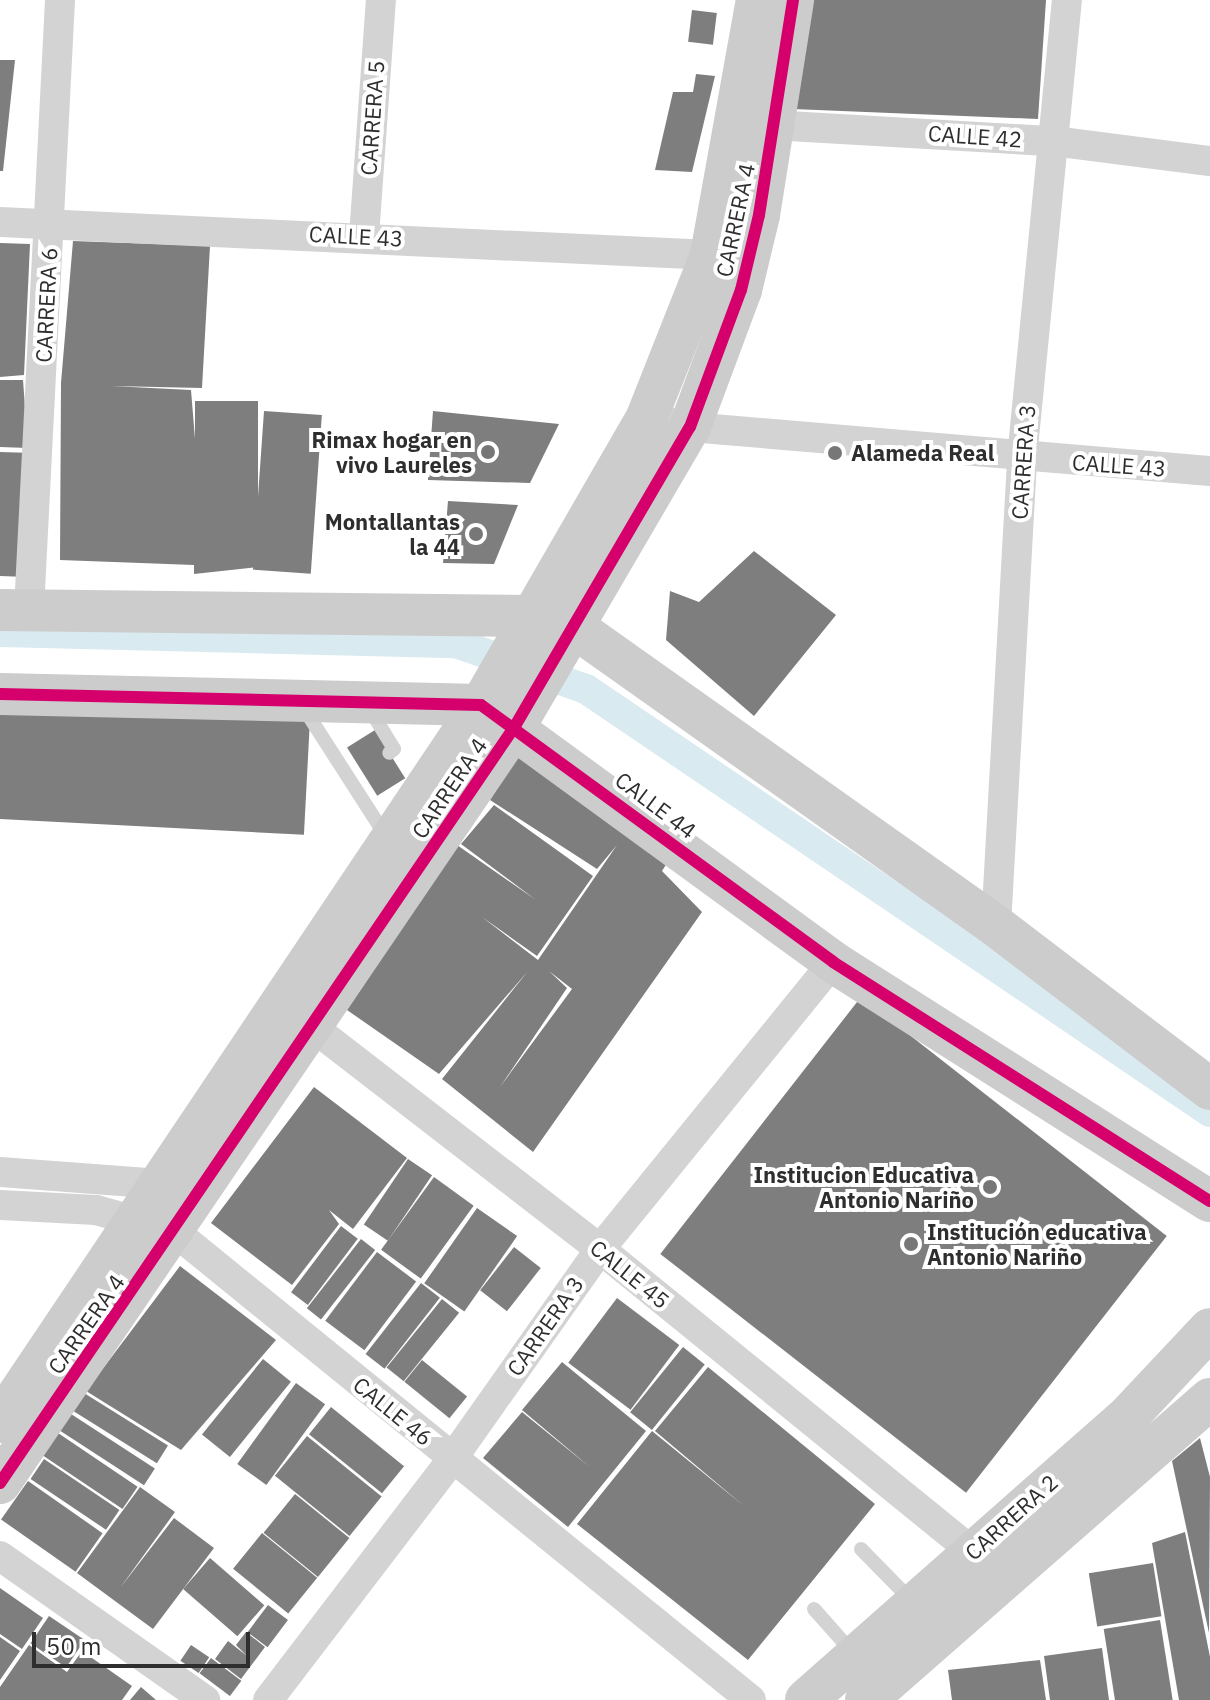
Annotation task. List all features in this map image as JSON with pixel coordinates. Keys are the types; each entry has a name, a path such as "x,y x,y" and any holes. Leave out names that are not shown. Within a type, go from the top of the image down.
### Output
{"street":[{"name":"CARRERA 6","path":"15,610 50,223 60,0"},
{"name":"CARRERA 5","path":"364,236 381,0"},
{"name":"CARRERA 4","path":"0,1483 157,1227 296,1015 504,704 566,635 690,427 741,290 757,124 757,0"},
{"name":"CARRERA 4","path":"504,704 521,629 647,417 711,255 757,124 793,0"},
{"name":"CARRERA 3","path":"996,926 1022,458 1067,0"},
{"name":"CALLE 42","path":"757,124 1053,141 1210,161"},
{"name":"CALLE 43","path":"0,222 364,236 711,255"},
{"name":"CALLE 43","path":"647,417 690,427 1022,458 1210,471"},
{"path":"15,610 521,629 566,635 996,926 1210,1089"},
{"path":"0,694 504,704"},
{"path":"0,1422 157,1227 161,1184 296,1015 390,842 504,704"},
{"name":"CALLE 44","path":"504,704 833,962 1210,1201"},
{"name":"CARRERA 3","path":"268,1700 452,1459 600,1249 833,962"},
{"name":"CALLE 45","path":"296,1015 600,1249 972,1551"},
{"path":"0,1172 161,1184"},
{"name":"CALLE 46","path":"0,1205 96,1210 157,1227 751,1700"},
{"name":"CARRERA 2","path":"806,1700 1131,1413 1210,1329"},
{"name":"CARRERA 2","path":"877,1698 1210,1399"},
{"path":"0,1556 205,1700"}],"lane":[{"path":"298,700 356,776 390,842"},
{"path":"365,702 394,749 389,753"},
{"path":"861,1549 915,1604"},
{"path":"814,1609 855,1655"}],"building":[{"path":"812,0 1046,0 1038,119 793,109"},
{"path":"692,10 717,13 713,45 688,42"},
{"path":"0,60 15,60 3,171 0,171"},
{"path":"696,74 715,76 692,172 655,170 673,92 693,92"},
{"path":"73,241 210,246 202,388 111,386 191,390 195,439 195,401 258,401 258,567 194,574 194,565 60,560 61,383"},
{"path":"0,243 30,244 24,375 0,377"},
{"path":"0,380 23,380 28,448 0,447"},
{"path":"264,411 322,415 311,574 253,570"},
{"name":"Rimax hogar en vivo Laureles","path":"433,411 559,424 530,483 428,480"},
{"path":"0,452 25,453 21,577 0,576"},
{"name":"Montallantas la 44","path":"448,501 518,505 494,564 443,563"},
{"path":"754,551 836,615 754,716 666,640 670,591 699,602"},
{"path":"0,703 310,719 304,835 0,819"},
{"path":"375,730 405,778 377,796 347,747"},
{"path":"517,756 667,863 662,871 702,912 533,1152 442,1079 528,971 439,1074 347,1010 457,845 536,900 461,844 494,805 593,876 537,956 482,917 538,960 617,845 597,869 490,800","holes":["549,971 572,989 500,1087 567,988"]},
{"name":"Institución educativa Antonio Nariño","path":"861,997 1167,1236 966,1493 660,1254"},
{"path":"314,1087 407,1158 353,1229 329,1210 339,1224 292,1285 211,1223"},
{"path":"408,1159 432,1175 388,1241 364,1224"},
{"path":"434,1177 474,1206 421,1279 381,1250"},
{"path":"477,1208 517,1236 464,1311 424,1283"},
{"path":"341,1226 358,1239 308,1305 291,1292"},
{"path":"361,1239 375,1250 321,1319 307,1308"},
{"path":"514,1247 541,1268 507,1311 480,1290"},
{"path":"377,1252 416,1281 364,1350 325,1321"},
{"path":"180,1266 276,1340 181,1450 86,1391"},
{"path":"421,1283 440,1298 385,1369 366,1354"},
{"path":"617,1298 679,1345 631,1410 568,1363"},
{"path":"442,1299 459,1313 404,1381 387,1367"},
{"path":"683,1347 705,1365 652,1430 630,1412"},
{"path":"263,1359 291,1382 230,1457 202,1434"},
{"path":"422,1360 467,1397 449,1418 404,1382"},
{"path":"562,1362 646,1431 568,1527 483,1458 522,1412 591,1468 522,1410"},
{"path":"708,1367 875,1504 748,1660 577,1524 652,1431 744,1506 655,1431"},
{"path":"296,1383 325,1404 266,1485 237,1464"},
{"path":"84,1393 168,1445 157,1463 73,1411"},
{"path":"331,1407 404,1466 382,1493 309,1434"},
{"path":"71,1414 155,1468 144,1485 60,1431"},
{"path":"58,1433 138,1487 122,1509 43,1455"},
{"path":"307,1436 382,1496 350,1536 275,1476"},
{"path":"1200,1438 1210,1477 1209,1633 1172,1461"},
{"path":"44,1459 119,1510 106,1530 31,1479"},
{"path":"28,1481 103,1533 76,1572 1,1520"},
{"path":"140,1487 175,1512 120,1588 174,1518 214,1548 153,1629 77,1573"},
{"path":"295,1494 349,1538 318,1577 264,1533"},
{"path":"1185,1532 1210,1657 1210,1700 1179,1700 1152,1543"},
{"path":"262,1533 317,1578 288,1613 233,1569"},
{"path":"210,1558 264,1605 237,1636 183,1589"},
{"path":"1153,1563 1161,1616 1097,1627 1089,1573"},
{"path":"0,1588 43,1618 22,1649 0,1634"},
{"path":"268,1605 288,1620 268,1647 248,1632"},
{"path":"49,1616 85,1640 66,1667 31,1643"},
{"path":"1160,1620 1173,1700 1115,1700 1104,1629"},
{"path":"246,1632 265,1647 241,1679 215,1659 228,1641 247,1656 236,1645"},
{"path":"0,1637 20,1651 0,1680"},
{"path":"29,1645 67,1672 82,1651 132,1686 122,1700 0,1700 0,1687"},
{"path":"191,1645 209,1657 199,1673 180,1661"},
{"path":"1102,1648 1109,1700 1050,1700 1044,1656"},
{"path":"211,1658 241,1681 230,1696 200,1673"},
{"path":"1040,1660 1046,1700 952,1700 948,1670"},
{"path":"141,1687 156,1700 130,1700"}],"waterway":[{"path":"0,632 456,643 586,689 1210,1112"}],"cycle path":[{"path":"0,1483 515,726 690,427 741,290 759,215 793,0"},
{"path":"0,694 481,705 833,962 1210,1201"}],"place":[{"name":"Rimax hogar en vivo Laureles","path":"488,452"},
{"name":"Alameda Real","path":"835,453"},
{"name":"Montallantas la 44","path":"476,534"},
{"name":"Institucion Educativa Antonio Nariño","path":"990,1187"},
{"name":"Institución educativa Antonio Nariño","path":"911,1244"}]}
